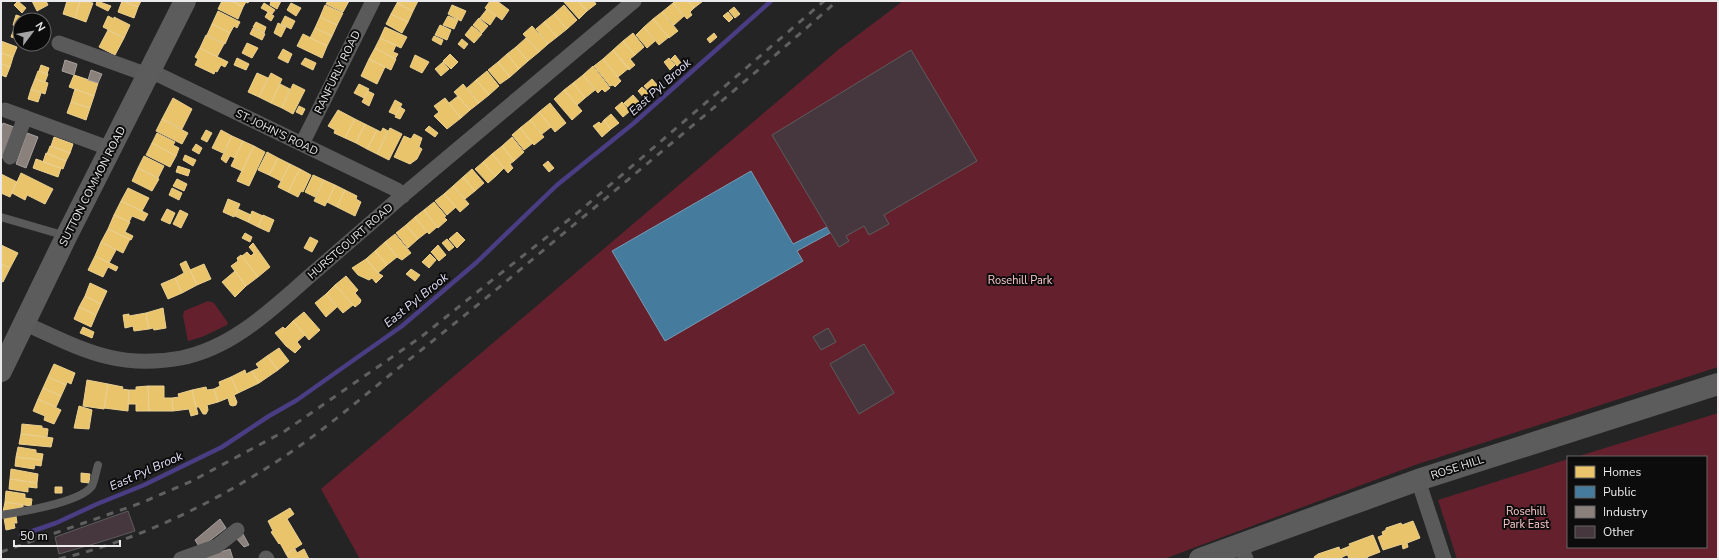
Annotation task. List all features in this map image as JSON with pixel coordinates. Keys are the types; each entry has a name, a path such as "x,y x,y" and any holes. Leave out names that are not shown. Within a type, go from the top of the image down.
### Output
{"main road":[{"name":"SUTTON COMMON ROAD","path":"4,358 24,324 66,237 185,1"},
{"name":"ROSE HILL","path":"1200,559 1243,552 1418,480 1718,384"}],"street":[{"name":"RANFURLY ROAD","path":"302,144 373,1"},
{"name":"HURSTCOURT ROAD","path":"24,324 84,351 130,362 183,358 208,350 237,336 275,306 634,1"},
{"name":"ST. JOHN'S ROAD","path":"59,43 148,75 158,75 397,190 403,196"},
{"path":"5,110 111,148"},
{"path":"10,156 25,117"},
{"path":"1418,480 1444,559"},
{"path":"181,559 217,546 237,530"}],"lane":[{"path":"1,217 66,237"},
{"path":"1,515 66,501 80,495 92,486 98,465"}],"green space":[{"name":"Rosehill Park","path":"903,1 1718,1 1718,367 1415,465 1164,559 360,559 321,489 838,50"},
{"path":"208,301 214,303 228,323 227,325 202,337 188,341 183,316 184,311"},
{"name":"Rosehill Park East","path":"1718,413 1718,559 1457,559 1438,500 1567,459 1567,548 1707,548 1707,456 1579,456"}],"building: Homes":[{"path":"18,1 26,8 21,12 14,5"},
{"path":"32,1 46,1 48,5 37,11"},
{"path":"67,1 80,1 75,18 63,14"},
{"path":"80,1 93,3 86,22 75,18"},
{"path":"97,1 111,6 108,11 96,5"},
{"path":"122,1 138,7 134,18 118,12"},
{"path":"124,1 141,1 138,7"},
{"path":"222,1 231,1 243,7 238,19 218,9"},
{"path":"231,1 249,1 248,3 246,2 243,7"},
{"path":"271,1 281,1 277,9 270,5"},
{"path":"328,1 349,1 343,12 326,4"},
{"path":"398,1 418,1 413,11 397,3"},
{"path":"490,1 497,1 509,10 502,20 485,8"},
{"path":"563,1 578,1 587,11 579,19"},
{"path":"578,1 594,1 596,4 587,11"},
{"path":"675,1 688,1 694,8 690,12 692,15 687,19 673,3"},
{"path":"688,1 703,1 694,8"},
{"path":"264,3 275,10 272,14 261,8"},
{"path":"291,3 301,8 296,16 287,10"},
{"path":"397,3 413,11 408,22 391,14"},
{"path":"673,3 684,16 674,25 662,12"},
{"path":"325,5 343,13 337,25 320,17"},
{"path":"452,5 466,11 461,21 448,14"},
{"path":"564,5 577,20 567,29 554,14"},
{"path":"734,7 740,14 735,18 729,11"},
{"path":"487,9 496,16 490,25 480,18"},
{"path":"218,11 240,22 237,28 234,26 230,33 212,24"},
{"path":"268,12 274,16 271,21 265,17"},
{"path":"662,12 678,31 669,38 653,19"},
{"path":"728,12 733,18 729,22 723,16"},
{"path":"391,14 408,22 402,33 386,24"},
{"path":"554,14 567,29 557,37 544,22"},
{"path":"108,16 114,19 114,17 130,25 124,38 103,27"},
{"path":"285,16 295,21 291,29 281,24"},
{"path":"448,16 458,20 454,29 443,25"},
{"path":"320,17 337,25 332,36 315,28"},
{"path":"479,18 488,26 482,33 473,25"},
{"path":"653,19 669,37 659,45 644,27"},
{"path":"256,22 266,27 264,33 253,27"},
{"path":"544,22 557,37 548,44 536,29"},
{"path":"278,23 286,27 281,37 274,33"},
{"path":"212,24 230,33 225,44 207,35"},
{"path":"440,25 451,30 447,40 435,35"},
{"path":"472,26 482,34 474,43 465,35"},
{"path":"532,26 548,44 539,52 523,34"},
{"path":"385,27 407,37 401,48 380,38"},
{"path":"644,27 655,41 647,48 636,35"},
{"path":"253,28 265,34 262,40 250,34"},
{"path":"315,28 332,36 327,46 310,38"},
{"path":"108,30 124,38 115,55 99,47"},
{"path":"633,33 644,47 635,55 623,41"},
{"path":"714,33 717,37 710,43 707,39"},
{"path":"303,34 327,46 322,58 297,46"},
{"path":"206,35 224,44 217,57 200,48"},
{"path":"434,36 443,40 441,45 432,40"},
{"path":"380,38 396,45 393,52 398,54 395,59 375,48"},
{"path":"526,38 539,52 528,61 516,47"},
{"path":"462,39 468,44 464,49 458,44"},
{"path":"1,41 12,45 12,52 15,52 13,57 1,53"},
{"path":"623,41 635,55 630,59 635,65 629,70 613,50"},
{"path":"247,43 258,48 252,58 242,53"},
{"path":"516,47 528,61 519,69 507,54"},
{"path":"200,48 228,62 225,67 221,65 214,74 195,65 198,59 195,57"},
{"path":"375,48 396,59 391,70 369,59"},
{"path":"283,49 292,54 288,63 278,58"},
{"path":"613,50 629,68 618,77 603,59"},
{"path":"1,53 13,57 10,67 1,64"},
{"path":"450,54 458,62 451,69 443,61"},
{"path":"507,54 519,69 510,77 498,62"},
{"path":"415,55 429,62 422,73 410,67"},
{"path":"675,55 681,63 677,66 671,59"},
{"path":"237,58 249,64 246,70 234,65"},
{"path":"305,58 316,63 313,70 301,64"},
{"path":"669,58 675,65 670,70 664,62"},
{"path":"369,59 385,67 377,84 361,76"},
{"path":"603,59 621,81 615,87 613,85 610,86 594,66"},
{"path":"443,62 449,69 441,76 435,69"},
{"path":"498,62 510,77 500,84 488,70"},
{"path":"1,64 10,67 6,77 1,75"},
{"path":"41,65 49,68 47,74 39,71"},
{"path":"593,66 610,88 605,92 602,89 598,93 583,75"},
{"path":"38,71 48,74 45,82 35,79"},
{"path":"487,71 499,86 489,95 476,80"},
{"path":"257,73 268,78 259,97 248,92"},
{"path":"271,73 282,79 271,103 259,97"},
{"path":"74,75 98,83 94,96 69,87"},
{"path":"583,75 595,90 585,98 573,83"},
{"path":"35,79 48,83 45,94 31,89"},
{"path":"652,79 659,87 651,94 644,86"},
{"path":"476,80 489,95 479,103 467,88"},
{"path":"573,83 585,98 577,105 564,90"},
{"path":"280,84 290,89 282,108 271,103"},
{"path":"293,84 305,90 293,114 282,108"},
{"path":"359,84 369,89 364,98 354,93"},
{"path":"463,84 479,103 470,110 454,92"},
{"path":"642,87 649,93 644,98 638,91"},
{"path":"31,89 41,93 38,102 28,99"},
{"path":"75,89 94,96 90,108 71,102"},
{"path":"564,90 582,111 572,120 554,99"},
{"path":"368,91 374,94 369,106 362,102"},
{"path":"633,95 640,103 631,110 624,103"},
{"path":"458,96 470,110 461,118 449,103"},
{"path":"173,98 192,109 182,129 162,119"},
{"path":"445,98 461,118 447,129 434,116 439,112 434,106"},
{"path":"395,100 402,104 396,115 389,112"},
{"path":"71,102 90,108 86,120 67,113"},
{"path":"622,102 630,111 623,117 615,108"},
{"path":"550,103 566,123 555,132 539,112"},
{"path":"299,106 305,109 302,115 296,112"},
{"path":"400,107 405,110 400,119 395,117"},
{"path":"338,110 355,119 345,138 334,133 335,130 328,126"},
{"path":"539,112 551,127 542,134 530,120"},
{"path":"611,114 619,123 611,129 604,120"},
{"path":"162,119 188,133 182,144 156,131"},
{"path":"355,119 365,124 356,143 345,138"},
{"path":"530,120 544,137 534,145 520,128"},
{"path":"604,120 611,129 602,137 593,126 599,122 601,124"},
{"path":"365,124 377,130 367,149 356,143"},
{"path":"429,126 438,133 435,137 425,130"},
{"path":"383,128 388,131 377,154 367,149 377,130 381,132"},
{"path":"390,128 402,134 389,160 377,154"},
{"path":"520,128 533,143 524,150 512,135"},
{"path":"206,130 212,133 207,142 201,139"},
{"path":"221,130 232,136 223,153 212,148"},
{"path":"157,133 175,142 173,145 179,148 176,156 152,143"},
{"path":"414,134 422,138 419,147 422,149 417,159 410,164 394,157 404,136 411,139"},
{"path":"232,136 243,141 235,158 230,156 226,163 221,159"},
{"path":"54,137 73,144 70,153 51,146"},
{"path":"512,137 524,152 514,161 502,146"},
{"path":"243,141 254,146 242,171 231,166"},
{"path":"152,143 176,156 170,167 146,155"},
{"path":"196,144 202,148 199,154 192,150"},
{"path":"50,146 70,153 66,161 47,154"},
{"path":"254,146 265,152 249,186 237,181"},
{"path":"502,146 514,161 510,164 513,168 508,173 492,154"},
{"path":"267,152 278,158 269,175 258,170"},
{"path":"46,153 66,161 63,169 43,162"},
{"path":"492,154 504,168 496,176 483,162"},
{"path":"185,155 196,160 193,166 183,160"},
{"path":"144,156 164,166 158,178 138,168"},
{"path":"278,158 290,164 281,181 269,175"},
{"path":"36,159 61,168 58,177 33,168"},
{"path":"548,161 554,168 549,172 543,165"},
{"path":"483,162 496,176 488,183 475,169"},
{"path":"290,164 300,169 288,192 278,187"},
{"path":"178,166 190,170 188,176 176,172"},
{"path":"138,168 159,179 152,191 132,181"},
{"path":"300,169 311,175 303,192 301,191 298,197 288,192"},
{"path":"472,169 484,183 475,191 463,177"},
{"path":"21,173 53,189 45,204 27,195 25,200 12,193"},
{"path":"1,174 17,182 10,197 1,193"},
{"path":"313,175 324,180 315,197 305,192"},
{"path":"463,177 475,191 465,199 453,186"},
{"path":"177,179 187,184 184,191 173,186"},
{"path":"324,180 335,185 325,206 314,201"},
{"path":"335,185 345,190 337,207 327,202"},
{"path":"453,186 469,204 460,212 444,194"},
{"path":"128,188 149,198 142,211 121,201"},
{"path":"172,188 182,193 179,200 169,195"},
{"path":"345,190 357,196 356,199 361,202 355,216 337,207"},
{"path":"444,194 456,207 447,215 435,201"},
{"path":"228,199 240,204 234,217 223,212"},
{"path":"121,201 148,214 144,221 132,216 129,222 114,215"},
{"path":"434,202 446,216 444,217 447,220 438,228 424,210"},
{"path":"167,209 175,213 170,224 161,220"},
{"path":"238,209 251,215 248,222 235,216"},
{"path":"180,210 188,214 181,228 173,224"},
{"path":"424,210 437,227 429,234 415,217"},
{"path":"252,211 263,216 258,227 248,222"},
{"path":"114,215 130,222 125,232 133,236 131,240 108,229"},
{"path":"263,215 274,220 269,232 258,227"},
{"path":"415,217 427,232 418,239 406,225"},
{"path":"406,225 418,239 408,248 396,233"},
{"path":"108,229 130,239 123,253 101,242"},
{"path":"457,232 465,240 457,248 449,239"},
{"path":"245,233 252,237 250,242 242,238"},
{"path":"395,234 411,253 402,260 397,257 385,242"},
{"path":"310,237 318,241 312,252 304,248"},
{"path":"447,239 454,247 449,251 442,243"},
{"path":"101,242 116,250 109,263 95,256"},
{"path":"385,242 397,257 387,265 375,251"},
{"path":"253,243 270,267 258,277 242,256 247,252 251,256 254,253 249,247"},
{"path":"1,245 18,253 10,268 1,264"},
{"path":"438,245 446,255 439,261 431,252"},
{"path":"375,251 387,265 378,273 366,259"},
{"path":"430,254 436,260 429,268 422,262"},
{"path":"241,255 258,277 246,286 231,266 238,261 237,258"},
{"path":"95,256 118,267 116,271 108,267 103,277 88,270"},
{"path":"366,259 378,273 383,276 376,283 372,278 369,280 358,275 352,268"},
{"path":"186,261 197,285 182,293 175,278 184,273 180,264"},
{"path":"1,264 10,268 3,282 1,281"},
{"path":"204,264 211,279 197,285 190,270"},
{"path":"411,269 420,275 415,281 406,274"},
{"path":"235,271 246,286 235,297 222,282"},
{"path":"346,276 358,290 355,293 361,300 355,307 335,285"},
{"path":"175,278 182,293 168,299 161,284"},
{"path":"90,283 107,291 101,304 85,296"},
{"path":"335,285 353,305 343,313 326,294"},
{"path":"326,294 337,307 326,317 315,303"},
{"path":"85,296 101,304 96,315 79,307"},
{"path":"79,307 96,315 91,327 74,319"},
{"path":"163,308 166,328 154,330 153,328 149,329 146,313"},
{"path":"304,312 320,330 309,340 293,321"},
{"path":"146,313 149,329 134,331 133,326 125,328 123,315 129,314 129,316"},
{"path":"293,321 305,335 297,342 301,347 295,353 286,346 275,333 283,327 285,329"},
{"path":"83,327 94,332 92,338 80,333"},
{"path":"279,348 289,361 278,370 267,356"},
{"path":"267,356 278,370 259,383 252,371 259,368 256,364"},
{"path":"54,364 75,373 71,384 67,382 66,385 48,377"},
{"path":"245,370 246,374 252,371 259,383 238,393 231,377"},
{"path":"48,377 66,385 61,396 43,388"},
{"path":"231,377 238,393 234,395 237,402 236,405 233,406 230,405 228,398 218,402 214,389 220,386 219,382"},
{"path":"87,380 108,384 104,409 83,406"},
{"path":"108,384 123,387 122,389 129,390 128,411 104,408"},
{"path":"148,386 149,411 136,411 136,404 128,404 129,390 136,390 136,387"},
{"path":"148,386 164,386 164,398 172,398 173,411 149,411"},
{"path":"206,387 207,390 214,389 218,402 207,405 208,410 206,414 203,414 199,407 196,407 192,390"},
{"path":"43,388 61,396 56,407 38,399"},
{"path":"192,390 198,414 191,416 189,409 173,411 172,398 179,397 178,394"},
{"path":"38,399 61,410 54,424 44,420 45,416 33,411"},
{"path":"79,406 92,410 89,429 74,428"},
{"path":"22,424 42,426 42,428 48,429 47,437 21,434"},
{"path":"21,434 53,438 51,447 19,444"},
{"path":"18,447 36,450 36,453 43,454 42,460 16,457"},
{"path":"16,457 42,460 41,466 35,465 34,469 15,466"},
{"path":"11,469 38,474 37,483 10,479"},
{"path":"81,473 90,474 89,483 81,482"},
{"path":"10,479 37,483 37,488 28,487 28,492 9,489"},
{"path":"55,487 62,487 62,493 55,493"},
{"path":"6,491 25,494 25,498 32,499 31,506 5,502"},
{"path":"5,502 23,505 23,507 3,512"},
{"path":"290,508 294,514 287,519 302,544 286,554 280,543 279,544 271,532 273,531 268,521"},
{"path":"16,516 17,523 14,523 15,528 6,530 4,518"},
{"path":"1413,521 1420,538 1407,543 1408,547 1403,549 1402,544 1383,550 1378,537 1383,535 1382,532 1386,530 1386,528"},
{"path":"1373,535 1380,552 1367,557 1368,559 1349,559 1345,548 1350,546 1349,544"},
{"path":"1339,547 1340,550 1345,548 1347,555 1342,557 1342,559 1315,559 1314,557 1318,554"},
{"path":"295,549 297,553 304,549 309,559 289,559 286,554"}],"building: Public":[{"path":"751,171 793,244 827,227 830,233 797,251 803,261 665,341 612,251"}],"building: Industry":[{"path":"65,60 77,64 74,75 62,71"},
{"path":"91,70 102,74 98,83 88,80"},
{"path":"3,123 14,127 3,158 1,157 1,129"},
{"path":"27,133 38,137 26,168 16,164"},
{"path":"220,519 226,528 200,548 195,540"},
{"path":"243,534 249,545 244,547 236,538"},
{"path":"230,549 233,559 198,559"}],"building: Other":[{"path":"911,50 977,161 884,215 889,224 869,235 864,226 846,236 849,241 839,247 772,135"},
{"path":"828,328 836,342 821,350 813,337"},
{"path":"864,344 894,393 859,414 830,364"},
{"path":"128,511 135,531 59,554 55,537"}],"waterway":[{"name":"East Pyl Brook","path":"21,535 56,523 144,485 222,447 269,416 297,400 402,326 477,262 557,185 634,123 771,1"}],"railway":[{"path":"1,552 141,503 192,481 285,431 421,337 581,210 824,1"},
{"path":"59,559 121,541 180,516 237,486 304,443 499,288 725,99 837,1"}]}
